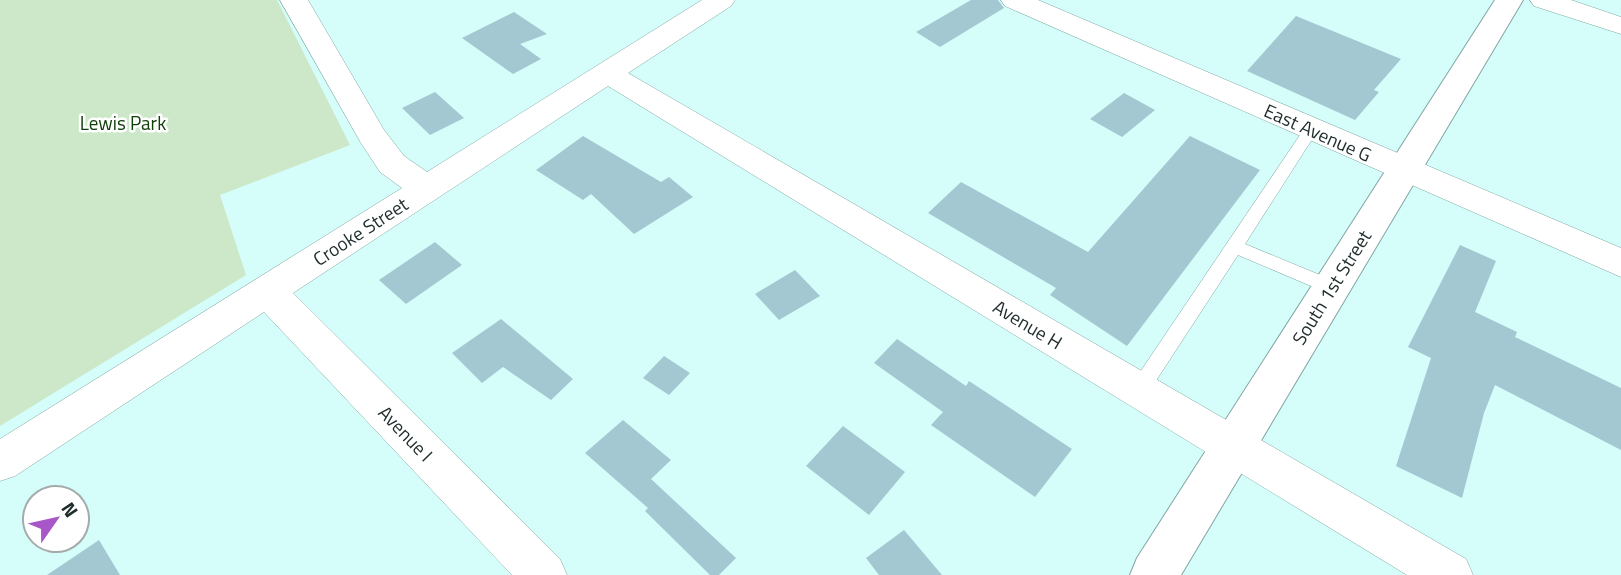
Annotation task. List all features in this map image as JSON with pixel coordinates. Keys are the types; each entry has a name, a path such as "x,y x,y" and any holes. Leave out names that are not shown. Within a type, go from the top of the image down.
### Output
{"street":[{"path":"294,0 372,136 392,164 425,188"},
{"name":"Crooke Street","path":"0,462 720,0"},
{"name":"East Avenue G","path":"1016,0 1621,263"},
{"name":"South 1st Street","path":"1154,575 1509,0"},
{"path":"1544,0 1621,26"},
{"name":"Avenue H","path":"607,72 1450,575"},
{"name":"Avenue I","path":"267,291 544,575"}],"lane":[{"path":"1139,390 1311,130"},
{"path":"1234,246 1331,287"}],"green space":[{"name":"Lewis Park","path":"0,0 277,0 350,145 220,195 246,275 0,426"}],"building":[{"path":"971,0 998,0 1004,8 940,47 916,32"},
{"path":"514,12 547,34 520,44 541,59 513,74 462,38"},
{"path":"1296,16 1401,59 1374,90 1379,92 1355,120 1247,71"},
{"path":"435,92 464,118 430,135 402,108"},
{"path":"1124,93 1155,110 1122,137 1090,119"},
{"path":"583,136 661,182 669,177 693,197 634,234 591,194 583,200 536,170"},
{"path":"1190,136 1260,170 1127,346 1050,295 1056,288 928,213 961,182 1088,252"},
{"path":"435,242 462,265 406,304 379,280"},
{"path":"1460,245 1496,261 1475,312 1517,332 1515,337 1621,388 1621,450 1495,385 1484,413 1462,498 1396,466 1431,358 1408,347"},
{"path":"795,270 820,296 779,320 755,294"},
{"path":"501,319 573,379 551,400 503,367 482,383 452,353"},
{"path":"897,339 966,386 969,381 1072,449 1035,497 931,425 943,412 874,363"},
{"path":"664,356 690,373 669,395 643,378"},
{"path":"623,420 671,460 651,479 736,558 719,575 710,575 645,511 648,508 585,453"},
{"path":"843,426 905,472 869,515 806,466"},
{"path":"904,530 942,575 879,575 866,558"},
{"path":"99,540 120,575 47,575 78,554 91,554 91,545"}]}
